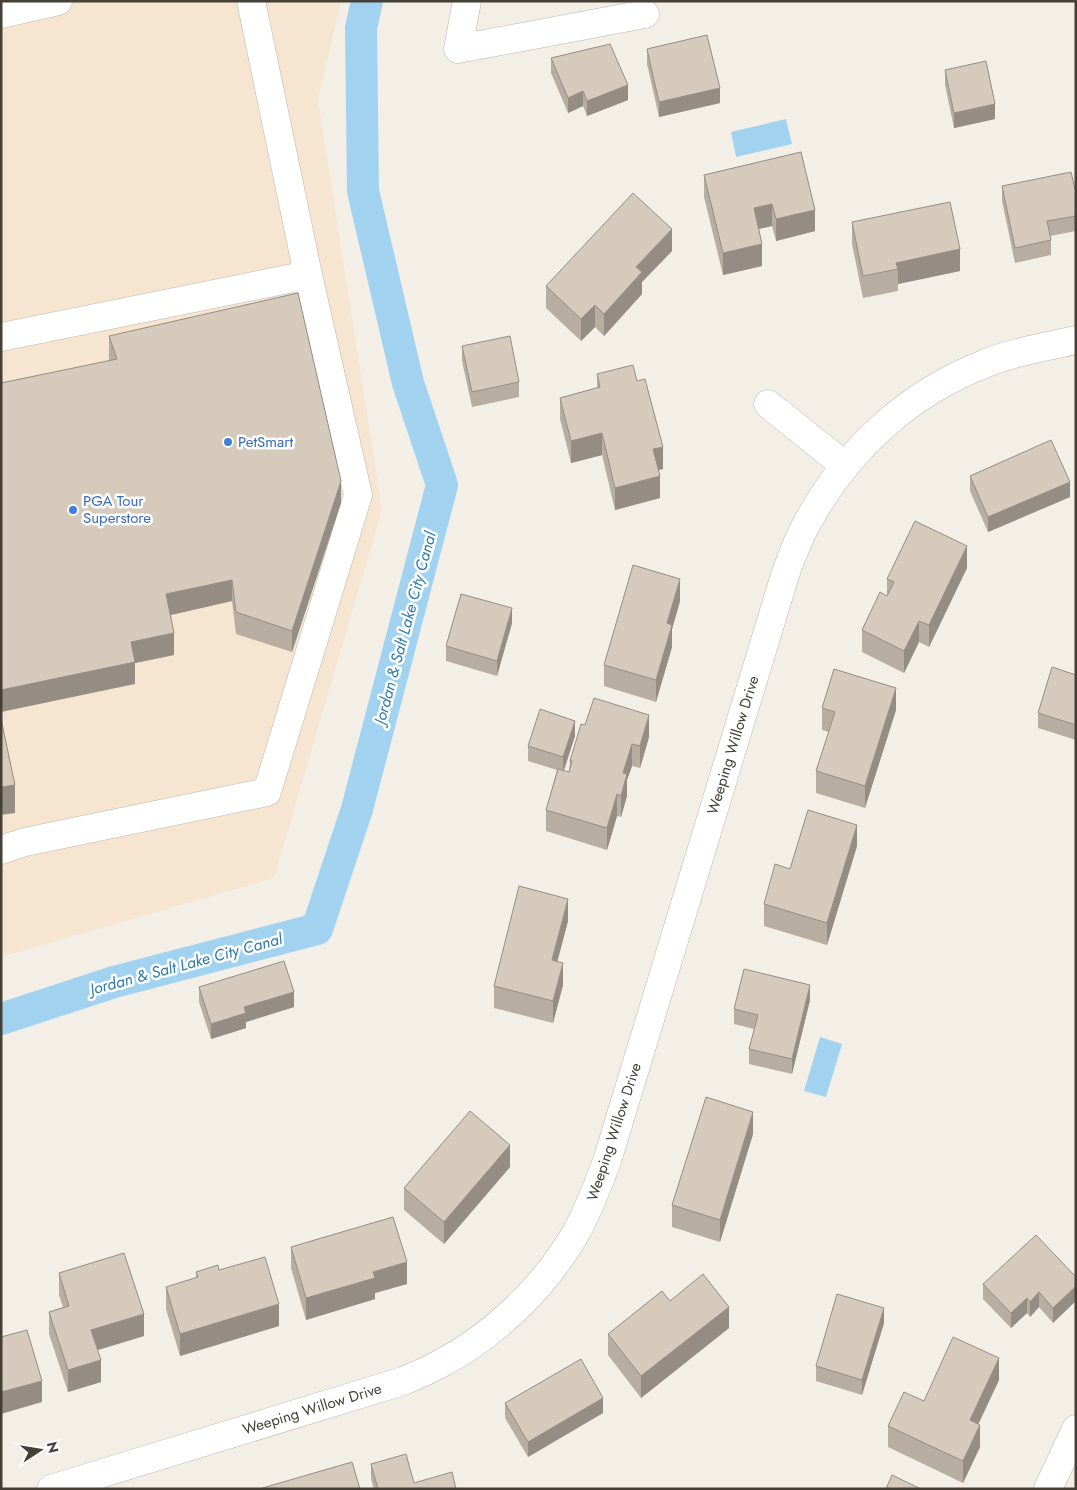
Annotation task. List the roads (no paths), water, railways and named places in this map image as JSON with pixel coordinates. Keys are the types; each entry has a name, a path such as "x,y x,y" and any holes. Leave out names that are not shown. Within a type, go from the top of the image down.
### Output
{"street":[{"path":"1,14 58,1"},
{"path":"1,850 25,842 267,792 358,495 308,275 251,1"},
{"path":"466,1 458,49 645,14"},
{"path":"1,337 308,275"},
{"name":"Weeping Willow Drive","path":"51,1489 403,1381 439,1365 472,1345 503,1321 531,1294 555,1264 581,1223 594,1198 607,1161 785,575 796,545 810,517 844,465 867,440 921,396 952,378 984,364 1018,353 1076,340"},
{"path":"768,404 844,465"},
{"path":"1048,1489 1076,1429"}],"water":[{"path":"786,119 792,144 736,157 731,132"},
{"path":"820,1037 842,1044 826,1097 804,1091"}],"waterway":[{"name":"Jordan & Salt Lake City Canal","path":"1,1019 114,982 317,929 357,809 442,485 408,383 363,191 361,28 367,1"}],"place":[{"name":"PetSmart","path":"228,442"},
{"name":"PGA Tour Superstore","path":"73,510"}]}
